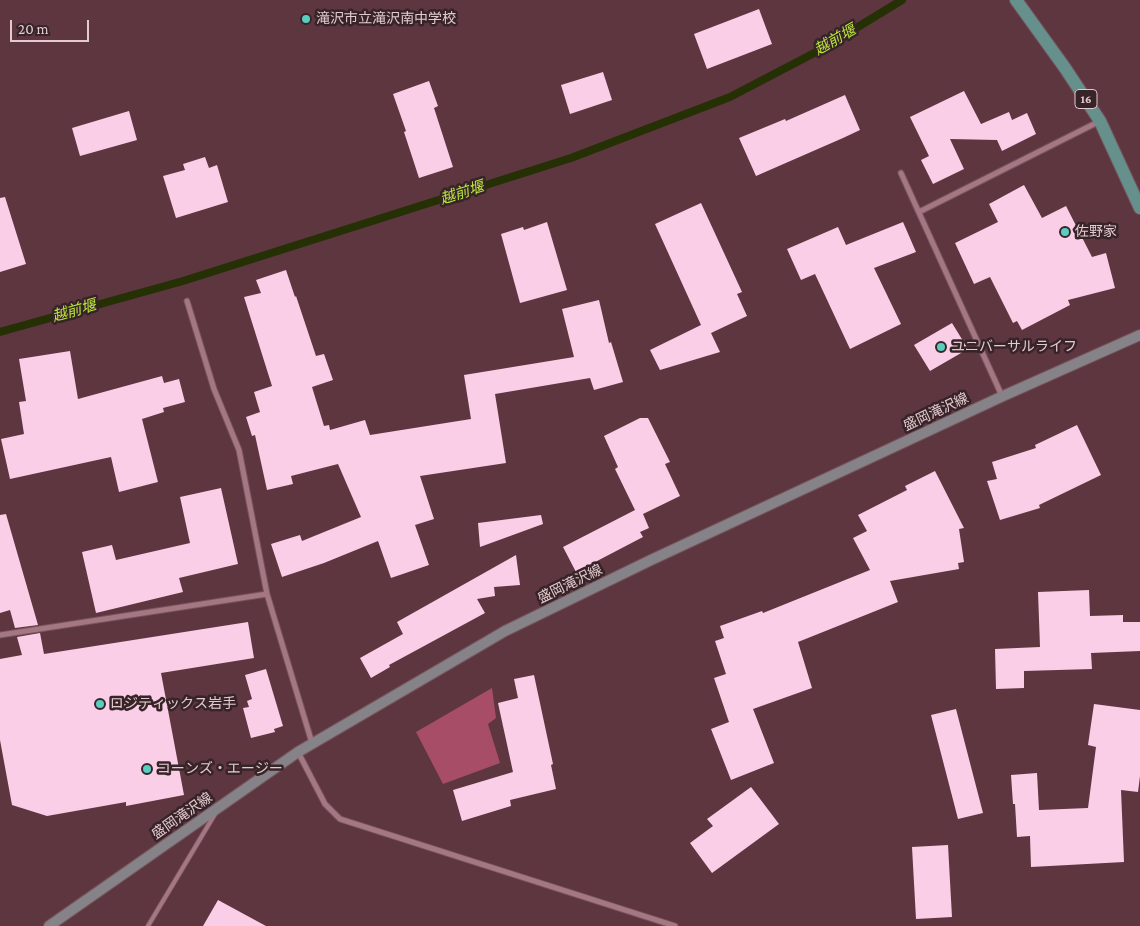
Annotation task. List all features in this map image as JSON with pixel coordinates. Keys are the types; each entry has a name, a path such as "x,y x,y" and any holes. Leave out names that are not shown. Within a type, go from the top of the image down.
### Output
{"main road":[{"name":"16","path":"1016,0 1100,121 1140,208"},
{"name":"盛岡滝沢線","path":"49,926 298,752 505,631 650,560 1002,396 1140,335"}],"street":[{"path":"919,212 1100,121"},
{"path":"901,173 1002,396"},
{"path":"187,301 214,389 239,450 267,594 312,744"},
{"path":"0,635 267,594"},
{"path":"298,752 325,804 340,819 675,926"}],"lane":[{"path":"148,926 219,807"}],"shaded area":[{"path":"492,688 496,718 488,724 500,763 443,784 416,732"}],"building":[{"path":"759,9 772,44 707,69 694,34"},
{"path":"603,72 612,100 570,114 561,85"},
{"path":"429,81 438,106 434,108 453,167 419,178 393,94"},
{"path":"964,91 981,124 1009,112 1012,120 1027,113 1036,134 1002,151 997,140 950,139 964,169 933,184 921,160 929,156 910,117"},
{"path":"845,95 860,130 756,176 739,138 785,119 786,121"},
{"path":"129,111 137,140 80,156 72,128"},
{"path":"205,157 209,168 217,165 228,202 176,218 163,176 185,170 183,164"},
{"path":"1024,185 1042,218 1066,206 1092,257 1106,253 1115,288 1068,300 1070,305 1022,330 1017,321 1013,323 990,277 974,284 955,243 998,222 989,204"},
{"path":"5,197 26,264 0,272 0,198"},
{"path":"701,203 742,292 737,294 747,316 711,333 720,352 660,370 650,350 701,325 655,224"},
{"path":"547,222 567,290 520,303 501,234 523,227 524,230"},
{"path":"903,222 916,252 874,268 901,324 850,349 815,274 801,280 787,249 838,227 846,245"},
{"path":"286,270 316,356 324,354 333,380 312,387 324,426 329,425 330,430 365,420 370,435 471,419 464,375 574,357 562,309 599,300 609,343 611,342 623,382 594,390 590,378 495,394 506,463 420,476 434,519 415,525 429,565 391,578 378,541 324,563 282,577 271,544 300,535 302,541 361,517 338,464 291,476 293,484 267,490 255,435 252,436 246,417 260,412 254,392 272,386 244,297 261,293 256,280"},
{"name":"ユニバーサルライフ","path":"952,323 968,349 930,371 914,345"},
{"path":"70,351 78,399 162,376 164,383 179,379 185,402 163,408 164,412 142,419 158,482 119,492 111,457 10,479 1,439 24,434 19,402 26,401 19,359"},
{"path":"640,418 648,418 670,462 665,464 680,496 643,514 649,528 640,532 643,537 576,572 563,547 635,510 615,469 618,467 604,436"},
{"path":"1077,425 1101,475 1039,505 1040,508 1000,520 987,481 997,479 992,462 1036,448 1035,445"},
{"path":"935,471 964,528 959,529 964,562 958,563 959,569 890,581 898,602 798,642 812,688 753,709 774,763 731,780 711,729 729,722 714,678 726,674 715,641 724,638 720,626 762,611 763,613 870,570 853,538 867,531 858,515 907,490 905,486"},
{"path":"221,488 238,564 179,578 183,592 96,613 82,552 112,545 116,560 190,543 180,497"},
{"path":"6,514 38,625 15,628 10,610 0,613 0,515"},
{"path":"541,515 543,524 480,547 478,523"},
{"path":"516,555 520,585 494,587 495,596 477,599 485,613 389,665 390,667 371,678 360,658 403,634 397,622"},
{"path":"1089,590 1090,616 1123,615 1123,622 1140,622 1140,651 1091,653 1092,669 1024,671 1024,688 996,689 995,649 1040,647 1038,592"},
{"path":"248,622 254,658 161,673 184,795 126,806 126,802 47,816 12,805 0,740 0,659 22,655 17,637 40,633 44,654"},
{"path":"266,669 283,726 274,729 275,732 251,738 243,708 249,707 247,701 252,699 245,675"},
{"path":"534,675 553,764 551,765 556,789 510,800 511,806 462,821 453,790 513,772 498,703 518,698 514,679"},
{"path":"1094,704 1140,710 1140,776 1138,792 1121,790 1124,862 1031,867 1030,836 1017,837 1011,775 1037,773 1039,810 1088,808 1096,747 1088,745"},
{"path":"956,709 983,813 958,819 931,715"},
{"path":"751,787 779,824 712,873 690,843 713,826 707,819"},
{"path":"948,845 952,917 916,919 912,847"},
{"path":"218,900 266,926 203,926"}],"waterway":[{"name":"越前堰","path":"0,332 183,281 571,158 730,97 820,50 902,0"}],"place":[{"name":"滝沢市立滝沢南中学校","path":"306,19"},
{"name":"佐野家","path":"1065,232"},
{"name":"ユニバーサルライフ","path":"941,347"},
{"name":"ロジティックス岩手","path":"100,704"},
{"name":"コーンズ・エージー","path":"147,769"}]}
